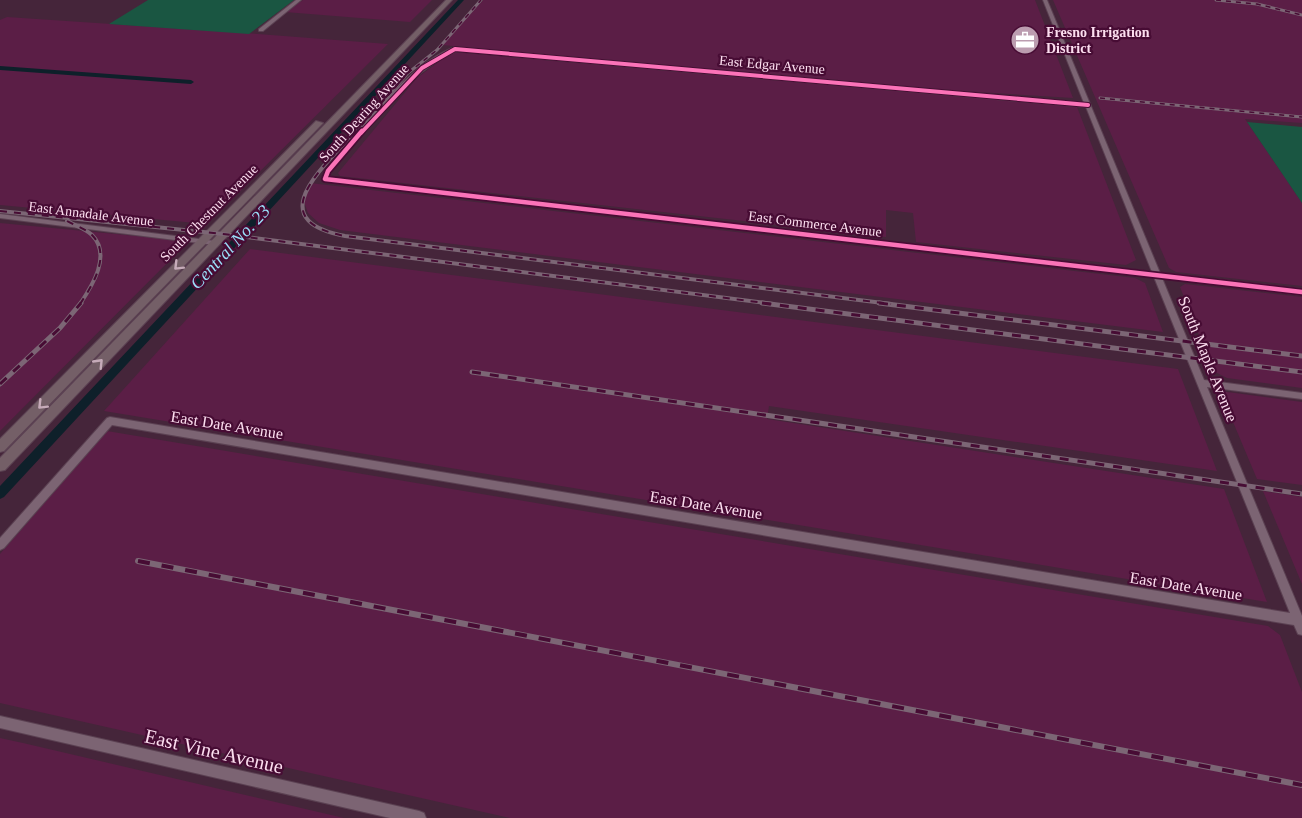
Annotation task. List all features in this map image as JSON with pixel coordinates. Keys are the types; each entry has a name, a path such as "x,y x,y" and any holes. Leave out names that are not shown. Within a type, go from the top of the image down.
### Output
{"main road":[{"name":"South Chestnut Avenue","path":"0,466 319,135 440,0"},
{"name":"South Chestnut Avenue","path":"0,447 202,242 401,44 449,0"}],"street":[{"path":"261,30 299,0"},
{"name":"South Maple Avenue","path":"1045,0 1300,625"},
{"name":"East Edgar Avenue","path":"454,49 1088,105"},
{"name":"South Dearing Avenue","path":"325,179 328,171 414,75 440,53 454,49"},
{"name":"East Commerce Avenue","path":"325,179 1302,292"},
{"name":"East Annadale Avenue","path":"0,216 214,243"},
{"path":"1201,383 1302,396"},
{"name":"East Date Avenue","path":"0,545 110,421 1300,625"},
{"name":"East Vine Avenue","path":"0,722 419,818"}],"shaded area":[{"path":"303,0 432,0 410,22 285,12"},
{"path":"483,0 1035,0 1073,98 962,91 442,45"},
{"path":"1053,0 1302,0 1302,123 1245,119 1302,203 1302,286 1176,272 1169,268"},
{"path":"7,17 388,44 207,224 0,205 0,20"},
{"path":"452,52 1077,107 1136,260 1126,265 916,242 913,213 886,210 886,237 340,176 338,173 417,78"},
{"path":"310,183 1135,278 1145,283 1163,332 340,230 319,223 308,213 303,199"},
{"path":"0,223 189,241 0,431"},
{"path":"250,249 1178,369 1217,471 769,406 767,419 1224,489 1267,602 104,411"},
{"path":"1185,284 1302,297 1302,388 1227,378 1213,371 1180,287"},
{"path":"1220,391 1302,402 1302,485 1257,479"},
{"path":"107,431 1268,626 1280,635 1302,692 1302,818 510,818 0,703 0,554"},
{"path":"1263,491 1302,497 1302,584"},
{"path":"0,738 23,743 344,818 0,818"}],"green space":[{"path":"148,0 294,0 249,34 109,24"},
{"path":"1247,122 1302,127 1302,203"}],"waterway":[{"name":"Central No. 23","path":"0,494 461,0"},
{"path":"0,68 191,82"}],"railway":[{"path":"355,133 408,73 437,50 481,0"},
{"path":"1216,0 1257,4 1302,15"},
{"path":"1100,98 1302,117"},
{"path":"356,131 316,175 307,191 303,205 306,218 320,228 345,236 891,304"},
{"path":"0,211 223,234 773,304"},
{"path":"67,221 92,235 98,243 100,252 98,270 80,304"},
{"path":"0,384 60,328 81,303"},
{"path":"762,303 1302,372"},
{"path":"879,303 1302,356"},
{"path":"472,372 1302,494"},
{"path":"138,561 1302,785"}],"cycle path":[{"path":"1088,105 455,49 439,56 405,84 370,121 328,171 325,179 1302,292"}],"place":[{"name":"Fresno Irrigation District","path":"1025,40"}]}
